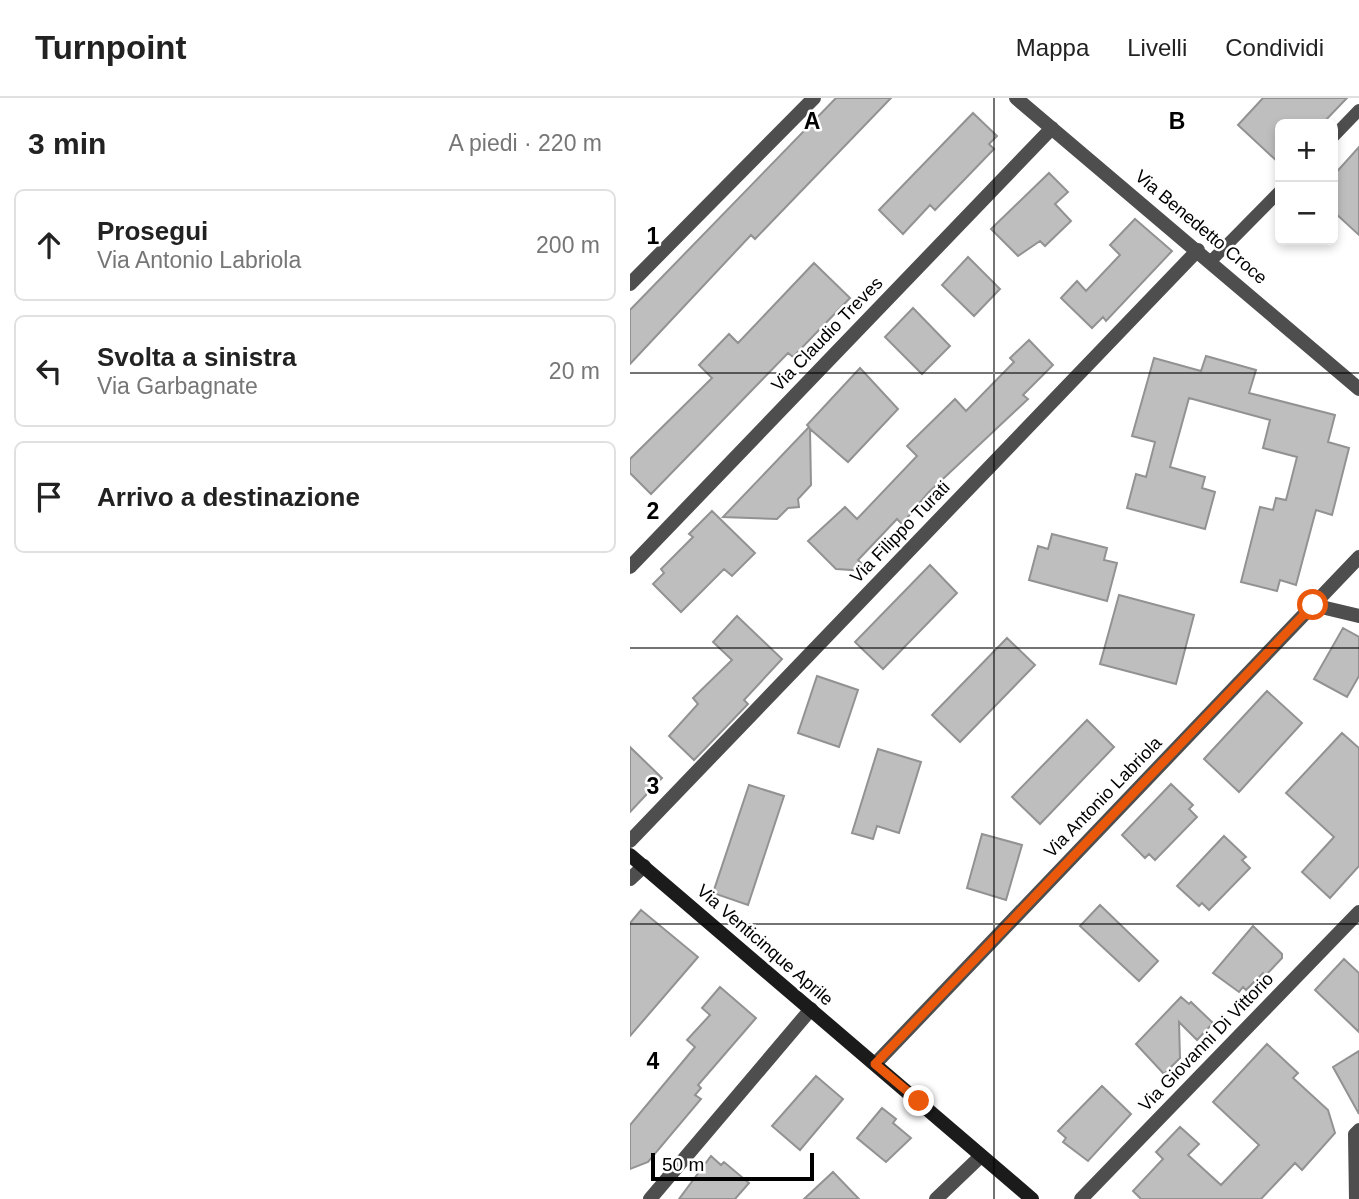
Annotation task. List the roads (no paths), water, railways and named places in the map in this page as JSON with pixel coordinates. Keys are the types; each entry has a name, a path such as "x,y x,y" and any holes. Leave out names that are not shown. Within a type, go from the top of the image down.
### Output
{"street":[{"path":"630,284 814,98"},
{"name":"Via Benedetto Croce","path":"1016,98 1359,389"},
{"name":"Via Claudio Treves","path":"630,567 1052,128"},
{"name":"Via Filippo Turati","path":"630,841 1198,250"},
{"name":"Via Antonio Labriola","path":"875,1064 1359,557"},
{"path":"1313,605 1359,616"},
{"name":"Via Venticinque Aprile","path":"630,855 1032,1199"},
{"path":"630,879 643,866"},
{"name":"Via Giovanni Di Vittorio","path":"1081,1199 1359,912"},
{"path":"650,1199 811,1009"},
{"path":"936,1199 981,1156"}],"lane":[{"path":"1338,132 1359,110"},
{"path":"1211,261 1275,196"},
{"path":"1355,1199 1354,1134 1359,1129"}]}
